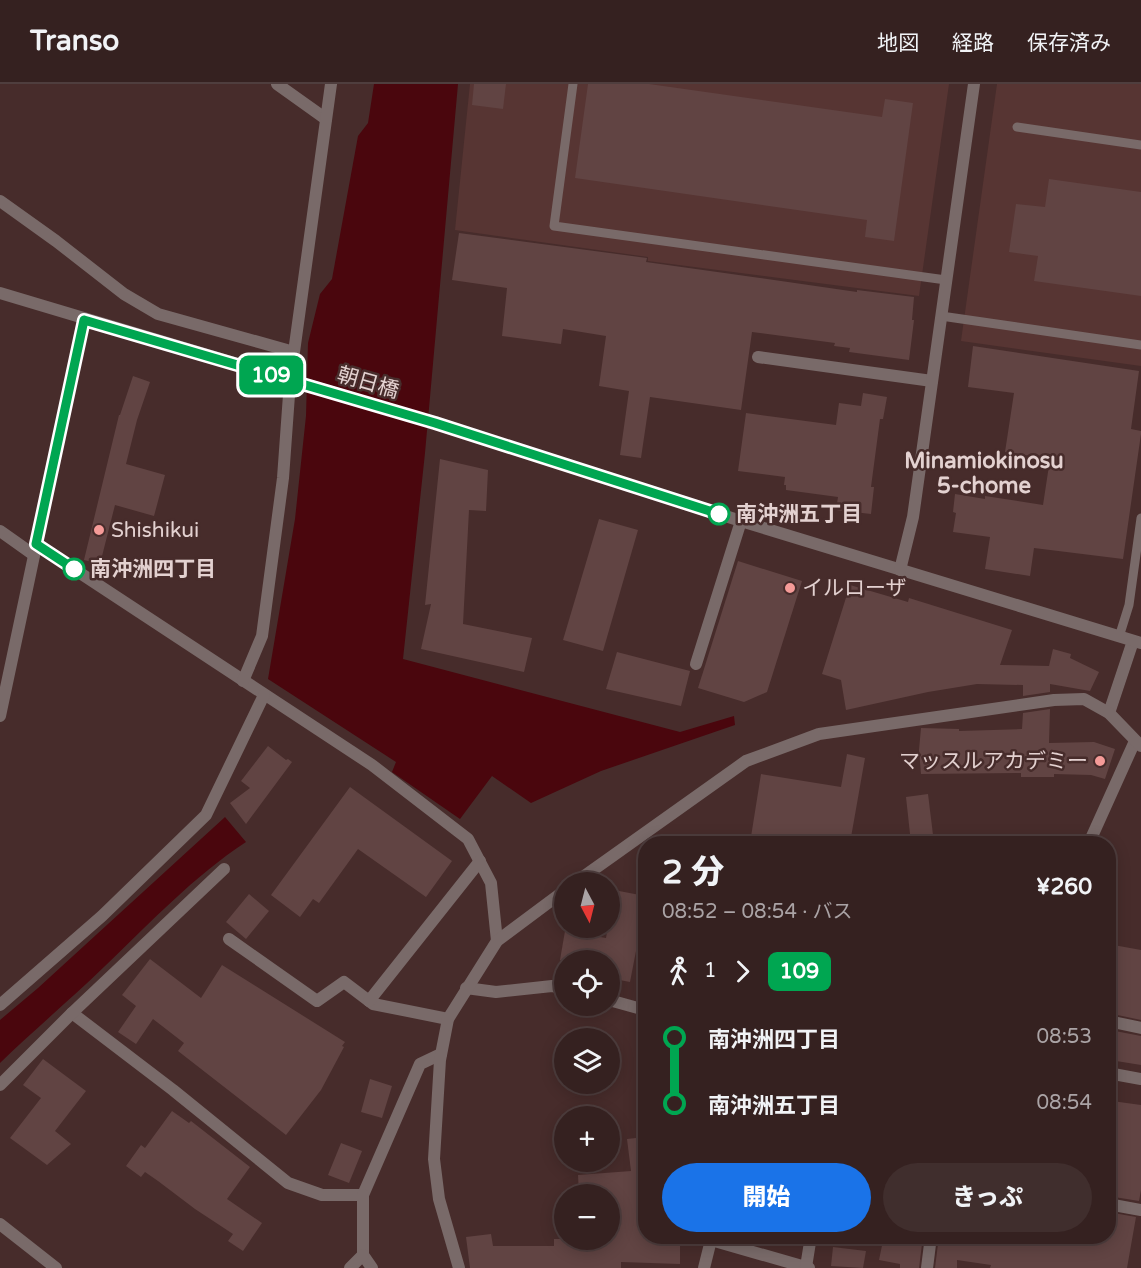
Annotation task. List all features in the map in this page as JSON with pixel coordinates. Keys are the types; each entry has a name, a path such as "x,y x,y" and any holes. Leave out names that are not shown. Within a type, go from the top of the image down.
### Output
{"street":[{"path":"277,84 326,119"},
{"path":"243,681 262,636 283,478 290,381 331,84"},
{"path":"900,570 913,517 974,84"},
{"path":"0,201 124,294 158,314 294,352"},
{"name":"朝日橋","path":"0,293 84,320 435,423 741,521 1137,642"},
{"path":"0,716 84,320"},
{"path":"758,357 932,381"},
{"path":"696,664 741,521"},
{"path":"0,531 35,550 264,694 372,765 468,839 491,883 497,941"},
{"path":"1109,713 1137,642"},
{"path":"0,1005 102,916 206,815 264,694"},
{"path":"641,836 746,761 819,734 1054,700 1084,699 1109,713 1138,744 1092,836"},
{"path":"590,872 638,838"},
{"path":"369,1001 480,861"},
{"path":"0,1085 72,1013 224,869"},
{"path":"459,1268 439,1199 434,1159 441,1054 448,1019 497,941 554,898"},
{"path":"229,939 317,1001 344,982 373,1004 448,1019"},
{"path":"466,988 496,992 554,986"},
{"path":"620,1003 638,1008"},
{"path":"72,1013 173,1090 288,1183 322,1194 363,1196"},
{"path":"1116,1023 1141,1028"},
{"path":"372,1268 363,1255 363,1196 420,1064 441,1054"},
{"path":"1116,1074 1141,1079"},
{"path":"1116,1205 1141,1210"},
{"path":"0,1224 56,1268"},
{"path":"704,1268 710,1244"},
{"path":"731,1244 808,1268 810,1244"},
{"path":"927,1268 930,1244"},
{"path":"350,1268 363,1255"}],"lane":[{"path":"573,84 554,226 946,280"},
{"path":"1017,127 1141,145"},
{"path":"941,316 1141,345"},
{"path":"1119,637 1129,605 1141,518"}],"shaded area":[{"path":"374,84 458,84 425,453 403,659 680,732 734,716 735,725 601,771 531,803 492,776 460,819 392,772 396,762 268,679 295,519 306,416 308,343 320,294 332,279 358,136 368,123"},
{"path":"470,84 949,84 919,296 648,261 648,257 455,230"},
{"path":"997,84 1141,84 1141,366 961,341"},
{"path":"225,817 246,842 190,885 0,1063 0,1020"}],"building":[{"path":"474,84 506,84 503,109 472,105"},
{"path":"588,84 649,84 882,117 885,99 913,103 894,241 865,237 867,220 575,178"},
{"path":"1049,179 1141,192 1141,296 1034,281 1038,256 1009,252 1016,204 1045,207"},
{"path":"459,233 647,258 646,262 857,292 857,290 914,297 912,320 914,320 909,360 849,352 850,348 834,346 835,343 752,332 741,410 650,397 641,458 620,455 629,391 599,386 606,336 563,329 561,344 502,336 507,288 452,280"},
{"path":"973,346 1139,371 1131,429 1141,431 1141,434 1123,559 1034,548 1030,576 985,569 990,537 953,532 956,513 953,512 955,494 1043,505 1050,459 1005,452 1014,393 968,387"},
{"path":"133,376 150,382 137,420 126,464 165,475 154,516 115,505 100,564 84,560 119,415"},
{"path":"863,393 887,397 883,419 880,419 871,487 874,487 871,514 836,510 838,497 786,490 785,477 738,471 746,413 836,425 839,403 861,406"},
{"path":"440,459 488,470 486,511 469,510 463,624 532,638 524,672 421,649 431,604 425,605"},
{"path":"599,519 638,530 603,651 563,640"},
{"path":"738,561 802,581 767,692 744,702 698,688"},
{"path":"850,585 908,602 909,598 1012,630 1000,665 1049,666 1053,649 1071,654 1070,658 1099,672 1090,691 1050,684 1050,692 1023,696 1023,685 977,684 846,710 841,680 822,674"},
{"path":"617,652 690,671 681,706 606,689"},
{"path":"1050,709 1049,743 1094,742 1115,749 1105,779 1091,775 1054,774 1054,777 1021,777 1021,773 921,774 919,750 921,728 959,729 959,731 1022,729 1023,713"},
{"path":"268,746 292,762 246,824 230,803 250,788 241,781"},
{"path":"847,754 865,758 851,836 751,836 761,774 841,787"},
{"path":"350,787 452,861 426,897 358,849 319,903 313,899 300,917 271,895"},
{"path":"928,794 933,836 910,836 906,797"},
{"path":"620,891 638,895 638,951 636,951 630,982 620,980 620,950 562,950 564,938 620,938"},
{"path":"249,894 269,911 246,939 226,922"},
{"path":"1116,945 1141,950 1141,1020 1116,1015"},
{"path":"150,959 201,998 222,965 345,1042 321,1090 286,1135 178,1051 184,1043 153,1019 136,1044 118,1032 136,1006 122,995"},
{"path":"1116,1031 1141,1036 1141,1065 1116,1061"},
{"path":"43,1059 86,1091 55,1131 71,1144 47,1165 10,1138 41,1098 23,1085"},
{"path":"370,1079 392,1086 382,1118 361,1112"},
{"path":"1116,1102 1141,1105 1139,1201 1116,1197"},
{"path":"172,1111 189,1123 191,1121 250,1167 227,1199 262,1223 243,1251 228,1241 233,1234 145,1172 141,1177 126,1166 141,1145 145,1148"},
{"path":"638,1138 638,1244 680,1244 680,1264 621,1262 621,1268 470,1268 466,1237 491,1234 493,1246 554,1246 554,1250 620,1250 620,1184 578,1184 578,1175 631,1171 627,1139"},
{"path":"341,1143 362,1151 349,1183 328,1175"},
{"path":"1116,1213 1136,1217 1127,1268 990,1268 991,1265 957,1260 957,1268 935,1268 938,1244 1116,1244"},
{"path":"882,1244 922,1244 919,1268 900,1268 900,1264 879,1260"},
{"path":"833,1247 866,1251 863,1268 831,1266"}],"bus line":[{"name":"109","path":"74,569 36,544 84,320 435,423 719,514"}],"place":[{"name":"南沖洲五丁目","path":"719,514"},
{"name":"Shishikui","path":"99,530"},
{"name":"南沖洲四丁目","path":"74,569"},
{"name":"イルローザ","path":"790,588"},
{"name":"マッスルアカデミー","path":"1100,761"}],"district":[{"name":"Minamiokinosu 5-chome","path":"984,474"}]}
